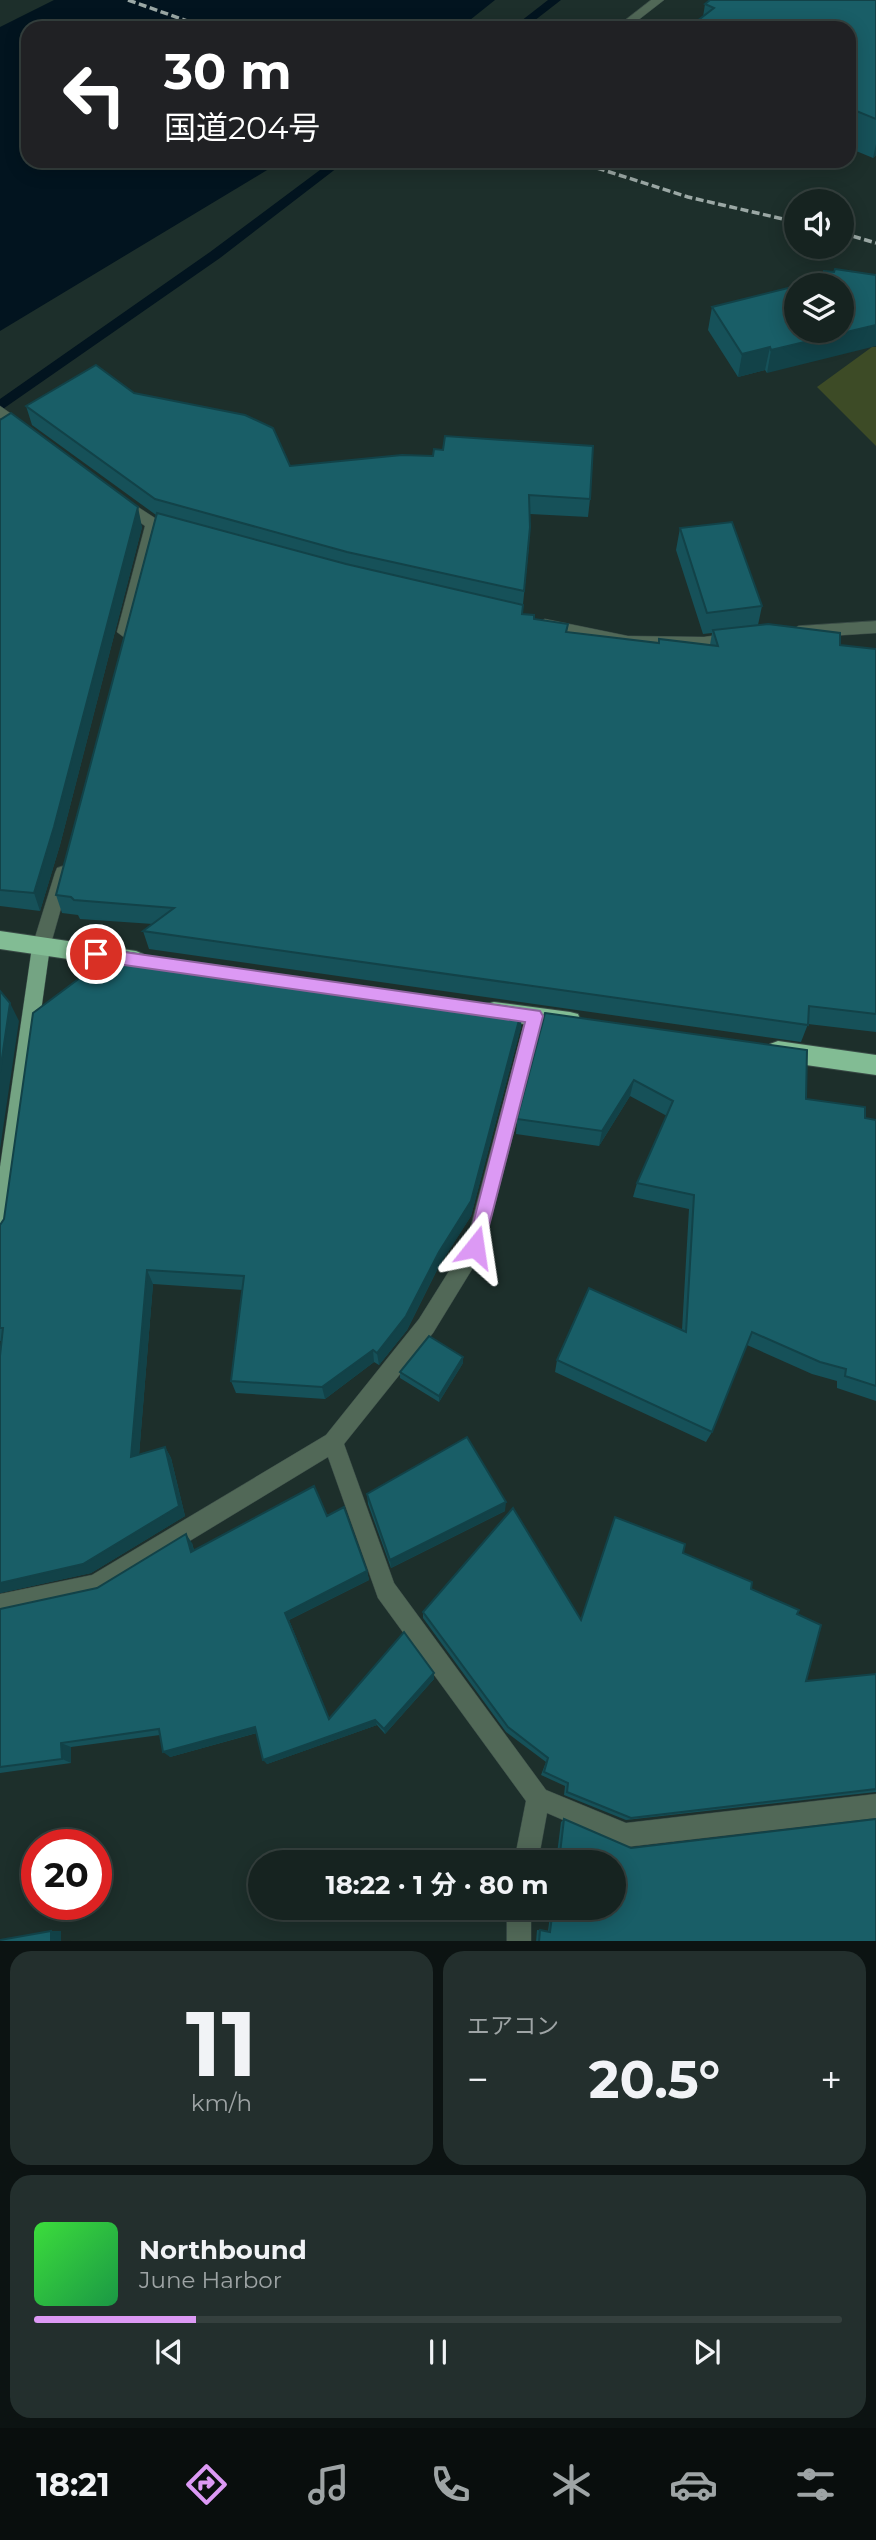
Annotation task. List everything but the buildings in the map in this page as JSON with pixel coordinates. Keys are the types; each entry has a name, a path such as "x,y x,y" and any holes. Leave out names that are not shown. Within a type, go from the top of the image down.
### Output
{"highway":[{"path":"0,940 151,962"},
{"path":"480,1009 589,1024"},
{"path":"753,1047 876,1065"}],"main road":[{"path":"0,1233 41,947"}],"street":[{"path":"630,21 658,0"},
{"path":"0,411 33,435"},
{"path":"109,492 153,524 192,534"},
{"path":"122,645 153,524"},
{"path":"530,622 628,642 704,643 753,637"},
{"path":"777,634 876,627"},
{"path":"41,947 67,858"},
{"path":"0,1605 96,1585 333,1442 426,1326 475,1247 535,1016"},
{"path":"333,1442 386,1590 538,1798 626,1835 876,1806"},
{"path":"528,1850 538,1798"},
{"path":"519,1920 519,1941"}],"green space":[{"path":"872,347 876,347 876,446 817,387"}],"water":[{"path":"54,0 495,0 469,21 21,21 21,168 270,168 0,331 0,27"}],"waterway":[{"path":"527,21 555,0"},
{"path":"0,406 215,255 331,168"}],"railway":[{"path":"128,0 187,21"},
{"path":"597,168 688,197 784,219"},
{"path":"854,237 876,243"}],"route":[{"path":"96,954 535,1016 475,1247"}]}
